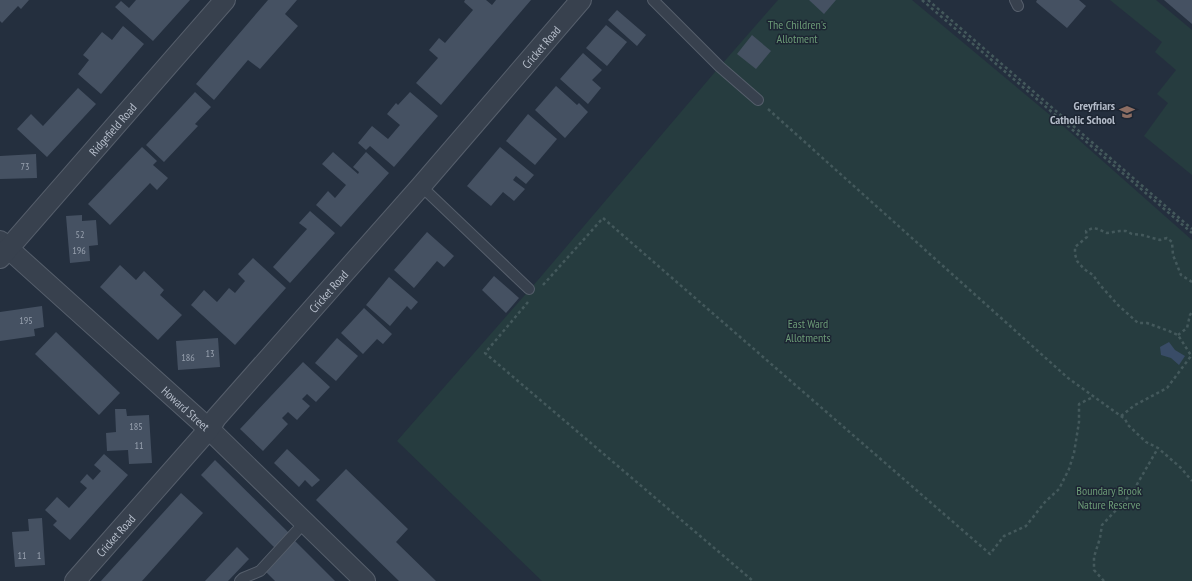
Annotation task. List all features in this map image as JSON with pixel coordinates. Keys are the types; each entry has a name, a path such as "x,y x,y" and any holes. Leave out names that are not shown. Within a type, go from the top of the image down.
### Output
{"street":[{"name":"Ridgefield Road","path":"3,249 225,0"},
{"name":"Cricket Road","path":"75,581 209,429 216,418 421,186 581,0"},
{"name":"Howard Street","path":"3,249 209,429 366,581"}],"lane":[{"path":"653,0 720,67 758,100"},
{"path":"421,186 532,292"},
{"path":"240,581 260,570 305,522"}],"path":[{"path":"922,0 1192,233"},
{"path":"928,0 1192,229"},
{"path":"758,100 1068,378 1125,419 1128,425 1146,442 1158,448 1192,480"},
{"path":"753,581 485,353 532,292 603,218 990,554 1004,536 1026,526 1045,502 1059,489 1069,469 1074,453 1079,422 1079,404 1093,397"},
{"path":"1121,416 1135,406 1167,388 1192,356 1178,335 1147,323 1138,323 1118,305 1093,275 1077,261 1075,246 1087,237 1086,231 1092,228 1107,233 1120,230 1126,231 1132,234 1160,240 1168,238 1172,242 1173,255 1177,261 1181,275 1192,282"},
{"path":"1178,335 1187,328 1192,312"},
{"path":"1104,581 1094,570 1094,557 1100,538 1102,525 1132,493 1158,448"}],"green space":[{"name":"East Ward Allotments","path":"778,0 912,0 1062,125 1192,240 1192,581 542,581 397,441 538,280"},
{"path":"1110,0 1156,0 1192,30 1192,175 1144,136 1168,103 1157,94 1176,70 1155,52 1162,42"}],"water":[{"path":"1169,342 1175,350 1185,356 1179,365 1171,358 1161,355 1160,347"}],"building":[{"path":"0,0 29,0 21,9 18,6 2,23 0,21"},
{"path":"136,0 190,0 153,41 115,7 121,1 129,8"},
{"path":"268,0 297,0 285,14 298,26 260,69 248,60 214,100 196,84"},
{"path":"465,0 486,0 492,5 496,0 531,0 441,105 416,83 438,58 429,50 439,38 445,43 473,10 464,2"},
{"path":"809,0 836,0 824,14"},
{"path":"1037,0 1079,0 1086,6 1067,28 1036,2"},
{"path":"1164,0 1192,0 1192,24"},
{"path":"617,10 646,35 637,46 608,20"},
{"path":"606,25 627,42 607,66 586,48"},
{"path":"123,26 144,44 101,94 78,74 89,60 83,55 102,32 112,40"},
{"path":"752,35 771,51 756,69 737,54"},
{"path":"583,53 602,70 592,80 601,88 588,104 560,79"},
{"path":"556,86 577,105 579,103 588,112 565,138 535,110"},
{"path":"78,88 96,104 47,157 17,129 31,114 43,126"},
{"path":"195,92 211,107 195,124 198,126 164,162 146,145"},
{"path":"410,92 438,116 394,167 370,146 366,150 358,143 372,126 388,139 400,125 387,114 396,103 398,105"},
{"path":"528,114 557,139 535,165 506,141"},
{"path":"142,147 157,161 153,165 168,178 157,190 150,183 110,225 88,204"},
{"path":"500,147 534,175 526,184 516,176 513,180 525,189 514,201 503,192 491,206 467,186"},
{"path":"333,152 358,174 359,172 353,167 366,152 389,173 341,227 316,205 328,191 335,198 346,185 322,164"},
{"path":"36,154 37,178 0,179 0,156"},
{"path":"310,211 335,233 290,283 273,267 307,229 299,223"},
{"path":"82,215 82,221 96,220 98,245 89,246 90,261 70,263 66,216"},
{"path":"427,232 454,256 444,267 437,261 414,288 394,270"},
{"path":"253,258 286,288 235,345 191,305 204,290 217,302 229,288 235,293 245,281 238,274"},
{"path":"120,265 136,280 144,271 164,290 160,295 182,315 158,340 100,287"},
{"path":"494,276 519,298 506,313 482,290"},
{"path":"389,277 418,302 411,310 407,306 390,326 366,305"},
{"path":"42,306 44,327 34,329 35,336 0,341 0,312"},
{"path":"364,308 392,334 383,344 377,339 363,354 341,333"},
{"path":"56,332 120,393 99,415 35,354"},
{"path":"218,338 220,367 178,370 176,341"},
{"path":"337,338 358,356 336,381 315,363"},
{"path":"303,362 330,387 316,402 307,394 302,399 310,406 297,420 288,412 282,418 288,424 263,451 240,429"},
{"path":"115,409 126,409 127,416 149,415 152,463 129,464 128,450 107,451 106,433 116,432"},
{"path":"287,449 320,480 312,487 305,480 299,487 274,463"},
{"path":"104,454 128,475 70,540 53,525 57,521 45,510 57,497 69,508 87,488 80,482 87,474 93,480 101,471 94,465"},
{"path":"215,460 290,534 276,549 201,475"},
{"path":"346,469 408,529 396,542 436,581 399,581 316,500"},
{"path":"181,493 203,513 142,581 101,581"},
{"path":"42,518 45,565 15,567 12,532 29,531 28,519"},
{"path":"294,540 335,581 275,581 264,570"},
{"path":"237,547 249,559 228,581 205,581"}],"place":[{"name":"Greyfriars Catholic School","path":"1127,112"}],"park label":[{"name":"The Children's Allotment","path":"797,31"},
{"name":"Boundary Brook Nature Reserve","path":"1109,497"}]}
